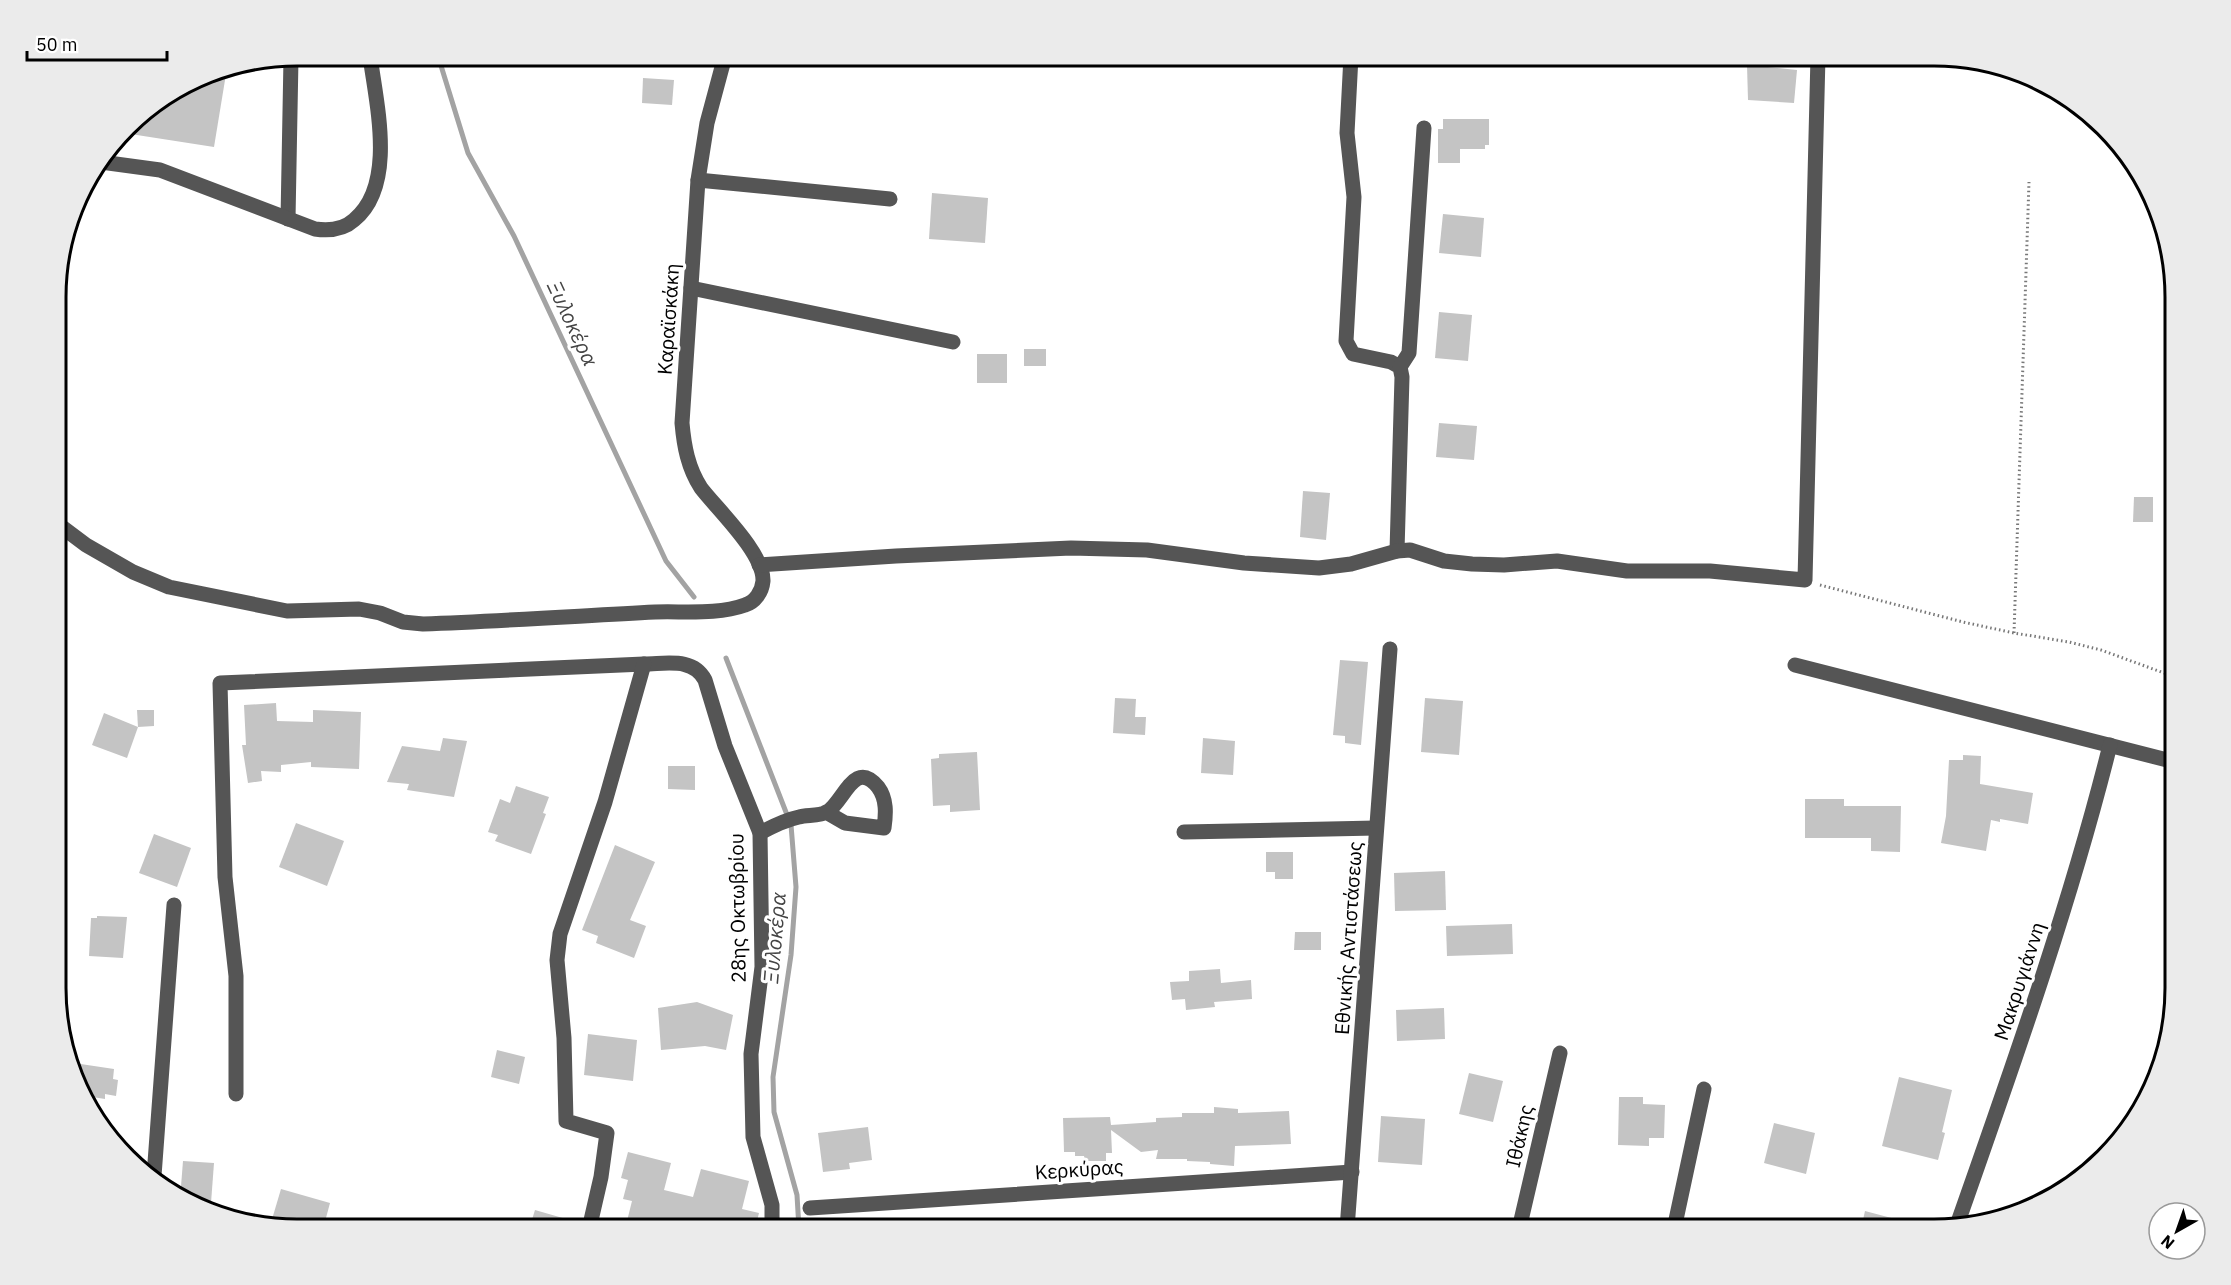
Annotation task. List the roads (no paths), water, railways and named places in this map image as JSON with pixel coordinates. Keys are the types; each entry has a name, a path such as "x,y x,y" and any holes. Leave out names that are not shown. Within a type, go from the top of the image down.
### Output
{"street":[{"path":"288,219 291,66"},
{"path":"109,163 160,170 315,229 325,231 349,225 361,215 373,194 379,172 379,125 371,66"},
{"name":"Καραϊσκάκη","path":"722,66 707,123 698,180 682,423 684,448 690,467 702,488 737,529 759,565"},
{"path":"1350,66 1347,133 1354,197 1346,341 1353,354 1391,362 1400,367"},
{"path":"66,531 133,572 169,587 287,611 359,609 380,613 403,622 423,624 726,609 747,605 759,596 763,581 759,565 940,553 1071,548 1147,550 1253,564 1319,568 1351,564 1410,550 1444,561 1472,564 1504,565 1557,561 1627,571 1710,571 1805,580 1818,66"},
{"path":"1397,552 1402,377 1400,367 1408,353 1410,334 1425,128"},
{"path":"698,180 890,199"},
{"path":"691,288 953,342"},
{"name":"Εθνικής Αντιστάσεως","path":"1348,1219 1390,649"},
{"name":"28ης Οκτωβρίου","path":"644,664 681,663 696,668 705,680 725,746 760,833 762,967 751,1054 753,1137 772,1205 772,1219"},
{"path":"236,1094 236,976 225,877 220,682 644,664 605,802 561,934 557,960 564,1038 566,1121 607,1133 592,1219"},
{"path":"1795,665 2165,759"},
{"name":"Μακρυγιάννη","path":"1960,1218 2050,957 2092,816 2110,745"},
{"path":"760,833 780,822 826,812"},
{"path":"1184,832 1376,828"},
{"path":"154,1170 174,905"},
{"name":"Ιθάκης","path":"1521,1219 1560,1053"},
{"path":"1676,1219 1704,1089"},
{"name":"Κερκύρας","path":"810,1208 1352,1172"}],"waterway":[{"name":"Ξυλοκέρα","path":"441,66 468,153 514,236 666,561 694,597"},
{"name":"Ξυλοκέρα","path":"726,658 791,825 796,887 791,955 773,1077 774,1112 797,1195 798,1219"}]}
